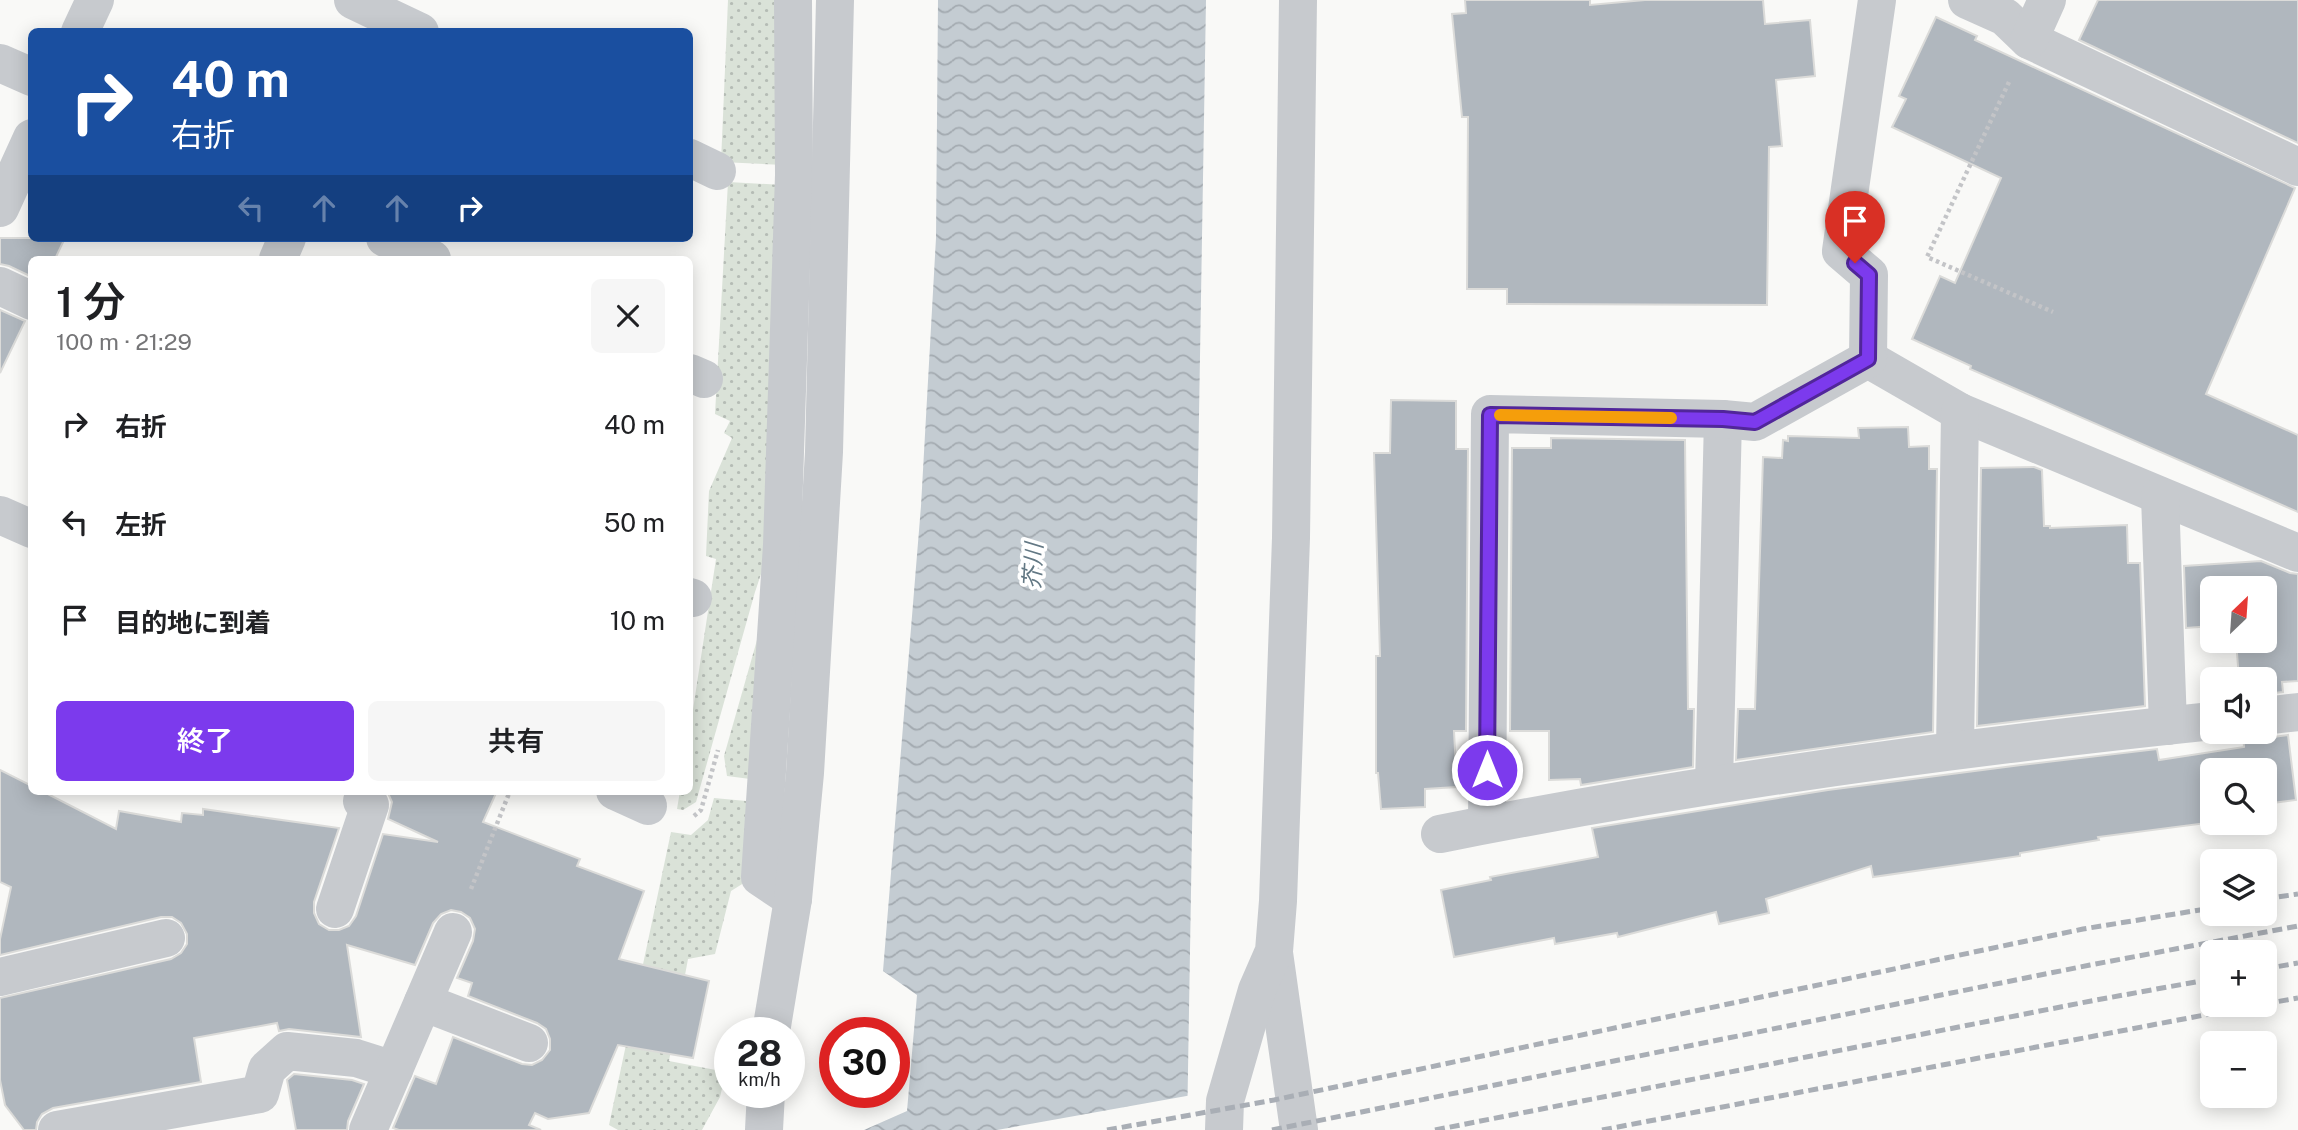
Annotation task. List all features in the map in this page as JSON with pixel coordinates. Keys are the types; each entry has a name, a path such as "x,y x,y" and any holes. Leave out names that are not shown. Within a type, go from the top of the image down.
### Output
{"street":[{"path":"82,28 95,0"},
{"path":"353,0 397,20"},
{"path":"793,0 794,176 782,532 760,877 793,899"},
{"path":"773,1017 793,899 805,773 824,452 835,0"},
{"path":"1298,0 1291,537 1274,951 1299,1130"},
{"path":"1868,359 1869,275 1841,251 1877,0"},
{"path":"1968,0 2005,17 2029,40 2298,167"},
{"path":"2029,40 2048,0"},
{"path":"0,63 28,75"},
{"path":"0,208 28,147"},
{"path":"394,242 425,256"},
{"path":"0,286 28,298"},
{"path":"1868,359 1960,412 2298,553"},
{"path":"1486,824 1490,415 1723,419 1755,422 1868,359"},
{"path":"1955,750 1960,412"},
{"path":"1714,784 1723,419"},
{"path":"2160,496 2168,726"},
{"path":"0,515 28,527"},
{"path":"2277,714 2298,712"},
{"path":"1440,834 1714,784 1955,750 2200,722"},
{"path":"335,909 370,805 362,801 364,795"},
{"path":"368,1130 453,932"},
{"path":"0,977 166,938"},
{"path":"1224,1130 1225,1101 1257,990 1274,951"},
{"path":"423,1002 529,1043"},
{"path":"57,1130 260,1094 267,1069 287,1051 356,1058 394,1070"},
{"path":"764,1130 765,1108"}],"path":[{"path":"2029,40 1927,257 2053,312"},
{"path":"453,932 508,795"}],"shaded area":[{"path":"728,0 784,0 784,165 721,162"},
{"path":"728,182 783,185 774,535 755,592 696,802 683,810 677,809 679,795 693,795 693,709 716,559 706,556 709,491 732,438 724,433 730,421 715,414"},
{"path":"767,605 758,780 727,776 724,756"},
{"path":"714,798 757,802 747,881 731,891 715,954 688,959 669,1061 714,1070 714,1108 702,1130 618,1130 609,1125 671,832 691,835 708,820"}],"water":[{"name":"芥川","path":"938,0 1206,0 1187,1130 864,1130 910,1108 917,995 883,971 921,506 936,238"}],"pier":[{"path":"1192,1095 1191,1130 997,1130"}],"building":[{"path":"1465,0 1590,0 1590,5 1645,0 1763,0 1765,24 1810,20 1815,76 1776,80 1782,146 1769,147 1767,305 1507,304 1507,289 1467,289 1468,117 1462,117 1452,14 1466,13"},
{"path":"2098,0 2298,0 2298,143 2079,40"},
{"path":"1936,17 1977,36 1975,40 2295,188 2206,394 2298,435 2298,512 1970,369 1971,366 1912,339 1940,276 1955,283 2001,178 1892,127 1906,99 1899,96"},
{"path":"0,238 28,238 28,242 63,242 56,256 28,256 28,275 0,264"},
{"path":"0,310 25,321 0,373"},
{"path":"1391,400 1456,401 1456,449 1468,449 1466,731 1454,731 1457,787 1425,789 1425,807 1381,809 1376,773 1376,656 1380,656 1374,453 1390,453"},
{"path":"1908,427 1909,447 1929,446 1929,469 1937,469 1933,732 1736,760 1738,709 1755,709 1763,457 1782,458 1783,440 1788,441 1788,436 1859,438 1858,428"},
{"path":"1551,438 1685,440 1688,709 1694,709 1693,767 1581,785 1580,779 1549,780 1549,731 1510,731 1512,448 1551,448"},
{"path":"2034,467 2042,470 2044,526 2127,525 2128,563 2140,563 2145,706 1977,726 1981,468"},
{"path":"2261,561 2298,574 2298,681 2282,682 2283,692 2277,693 2277,667 2238,667 2237,653 2277,653 2277,576 2200,576 2200,627 2186,628 2184,566"},
{"path":"2288,735 2296,800 2277,802 2277,758 2200,758 2200,824 2098,837 2099,840 2020,853 2020,856 1873,877 1871,866 1766,899 1769,913 1719,924 1716,912 1618,937 1617,933 1555,944 1554,938 1454,957 1441,890 1491,880 1490,877 1598,857 1592,828 1828,790 2021,765 2157,749 2159,760 2244,747 2244,744 2277,744 2277,736"},
{"path":"0,770 28,784 28,795 50,795 116,829 119,811 181,822 182,813 203,815 203,809 339,828 314,902 314,913 319,924 329,930 349,926 356,916 383,834 438,842 388,819 392,802 389,795 495,795 483,822 580,859 577,866 644,891 619,959 709,981 693,1058 618,1045 589,1113 548,1119 535,1113 529,1125 541,1130 399,1130 393,1128 415,1076 436,1084 453,1037 522,1064 532,1065 542,1060 550,1050 546,1029 537,1023 468,996 472,983 457,978 473,941 475,929 470,918 451,910 441,914 433,923 415,965 347,945 361,1037 289,1029 279,1031 277,1023 194,1038 201,1082 53,1108 42,1114 36,1130 24,1130 5,1105 0,1080 0,998 171,959 181,953 187,944 187,934 181,923 172,917 161,917 0,955 0,939 11,887 0,882"},
{"path":"294,1074 352,1080 364,1084 348,1121 347,1130 296,1130 287,1080"}],"railway":[{"path":"2277,897 2298,894"},
{"path":"1107,1130 1274,1100 2083,929 2200,910"},
{"path":"1272,1130 2090,965 2298,926"},
{"path":"2277,967 2298,963"},
{"path":"1435,1130 2200,981"},
{"path":"2277,1002 2298,998"},
{"path":"1602,1130 2200,1016"}],"slow traffic":[{"path":"1500,415 1671,418"}],"route":[{"path":"1487,770 1490,415 1723,419 1755,422 1868,359 1869,275 1855,263"}]}
